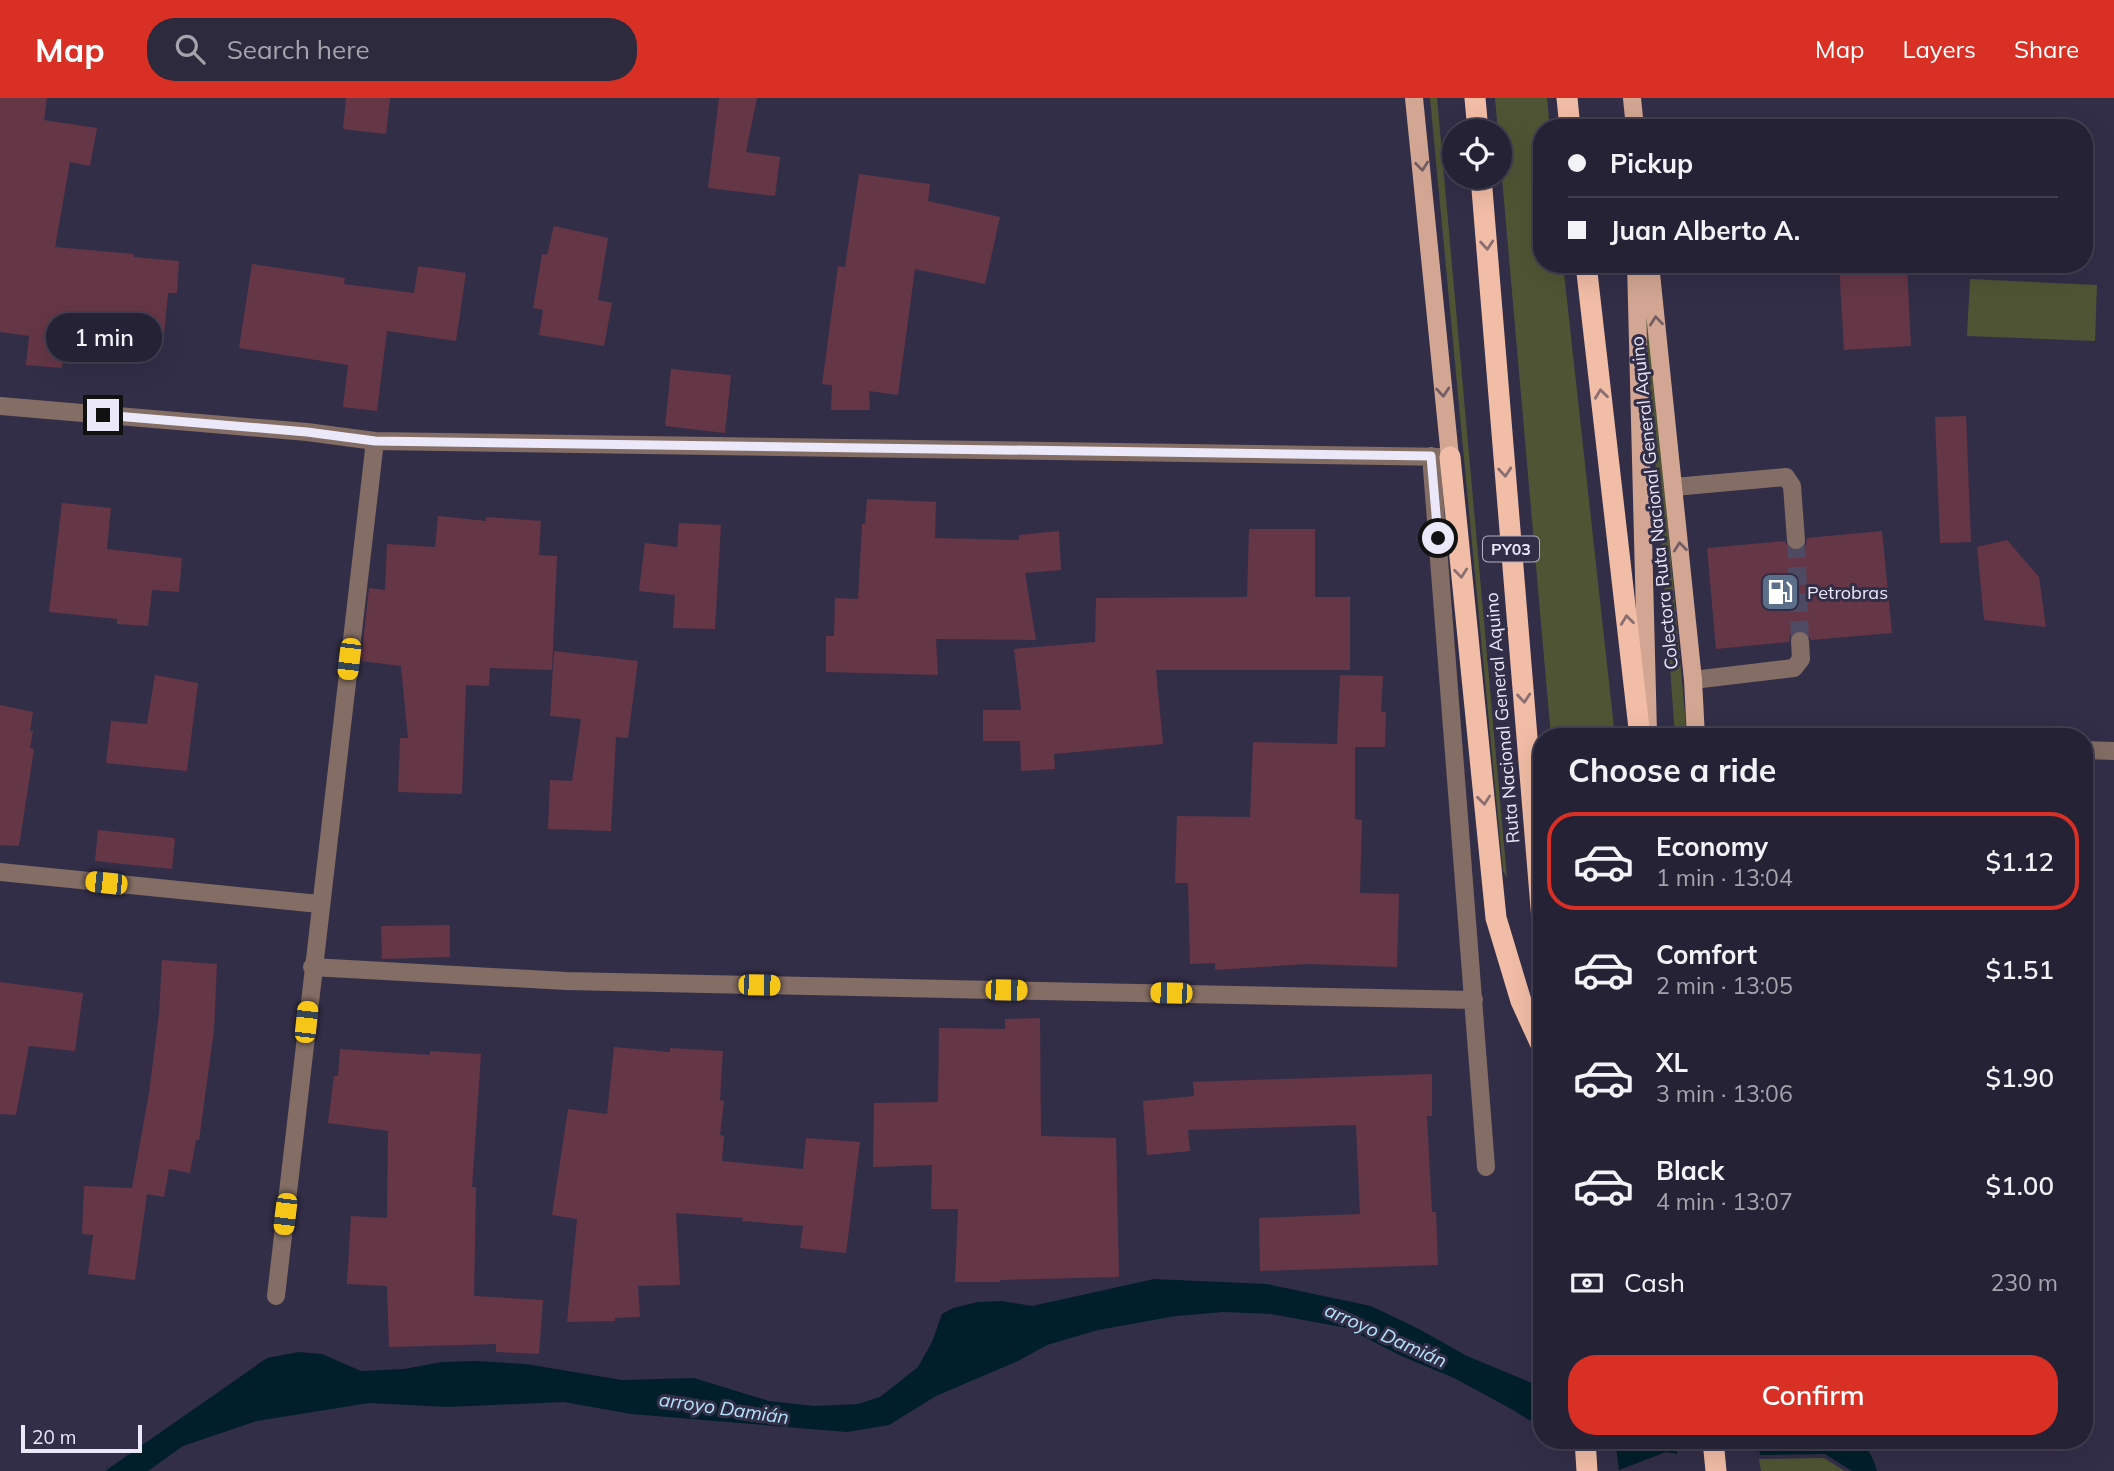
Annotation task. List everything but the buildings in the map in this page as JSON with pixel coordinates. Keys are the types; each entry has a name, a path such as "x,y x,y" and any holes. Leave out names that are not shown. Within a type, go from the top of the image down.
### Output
{"highway":[{"path":"1475,98 1477,119"},
{"path":"1567,98 1569,119"},
{"name":"Ruta Nacional General Aquino","path":"1482,189 1533,810"},
{"path":"1587,273 1639,728"},
{"name":"PY03","path":"1440,456 1496,918 1521,1001 1533,1027"},
{"path":"1586,1449 1587,1471"},
{"path":"1714,1449 1716,1471"}],"main road":[{"name":"PY03","path":"1414,98 1440,456"},
{"path":"1632,101 1633,119"},
{"path":"1636,273 1648,728"},
{"name":"Colectora Ruta Nacional General Aquino","path":"1651,273 1693,680 1696,728"}],"street":[{"path":"0,406 307,432 375,441 1440,456 1486,1167"},
{"path":"275,1296 375,441"},
{"path":"1674,487 1786,477 1792,486 1796,540"},
{"path":"1693,680 1794,668 1801,659 1800,641"},
{"path":"2093,750 2114,751"},
{"path":"0,872 319,904"},
{"path":"312,967 566,981 1474,1000"}],"green space":[{"path":"1430,98 1437,98 1442,189 1445,189 1507,878 1503,871"},
{"path":"1495,98 1547,98 1549,119 1533,119 1533,273 1564,273 1614,728 1550,728 1503,189 1512,189 1512,119 1497,119"},
{"path":"1970,279 2097,285 2095,341 1967,336"},
{"path":"1644,300 1648,303 1686,728 1674,728"},
{"path":"1824,1458 1845,1471 1761,1471 1759,1459"}],"water":[{"name":"arroyo Damián","path":"1154,1279 1267,1284 1371,1306 1467,1356 1533,1384 1533,1422 1454,1378 1399,1355 1347,1328 1271,1314 1224,1312 1176,1316 1098,1330 1047,1345 1018,1361 936,1396 889,1425 847,1432 631,1414 564,1402 447,1407 369,1403 257,1421 183,1446 148,1471 105,1471 267,1358 298,1352 322,1354 361,1371 404,1369 442,1362 526,1364 622,1380 694,1378 769,1401 814,1406 858,1404 880,1397 918,1367 932,1342 942,1314 953,1308 978,1302 1002,1301 1032,1306"},
{"path":"1616,1449 1677,1449 1677,1454 1666,1452 1619,1470"},
{"path":"1759,1449 1866,1449 1877,1471 1852,1471 1825,1454 1760,1455"}],"tunnel":[{"path":"1796,540 1800,641"}],"place":[{"name":"Petrobras","path":"1780,592"}],"route":[{"path":"103,415 307,432 375,441 1431,456 1438,538"}]}
